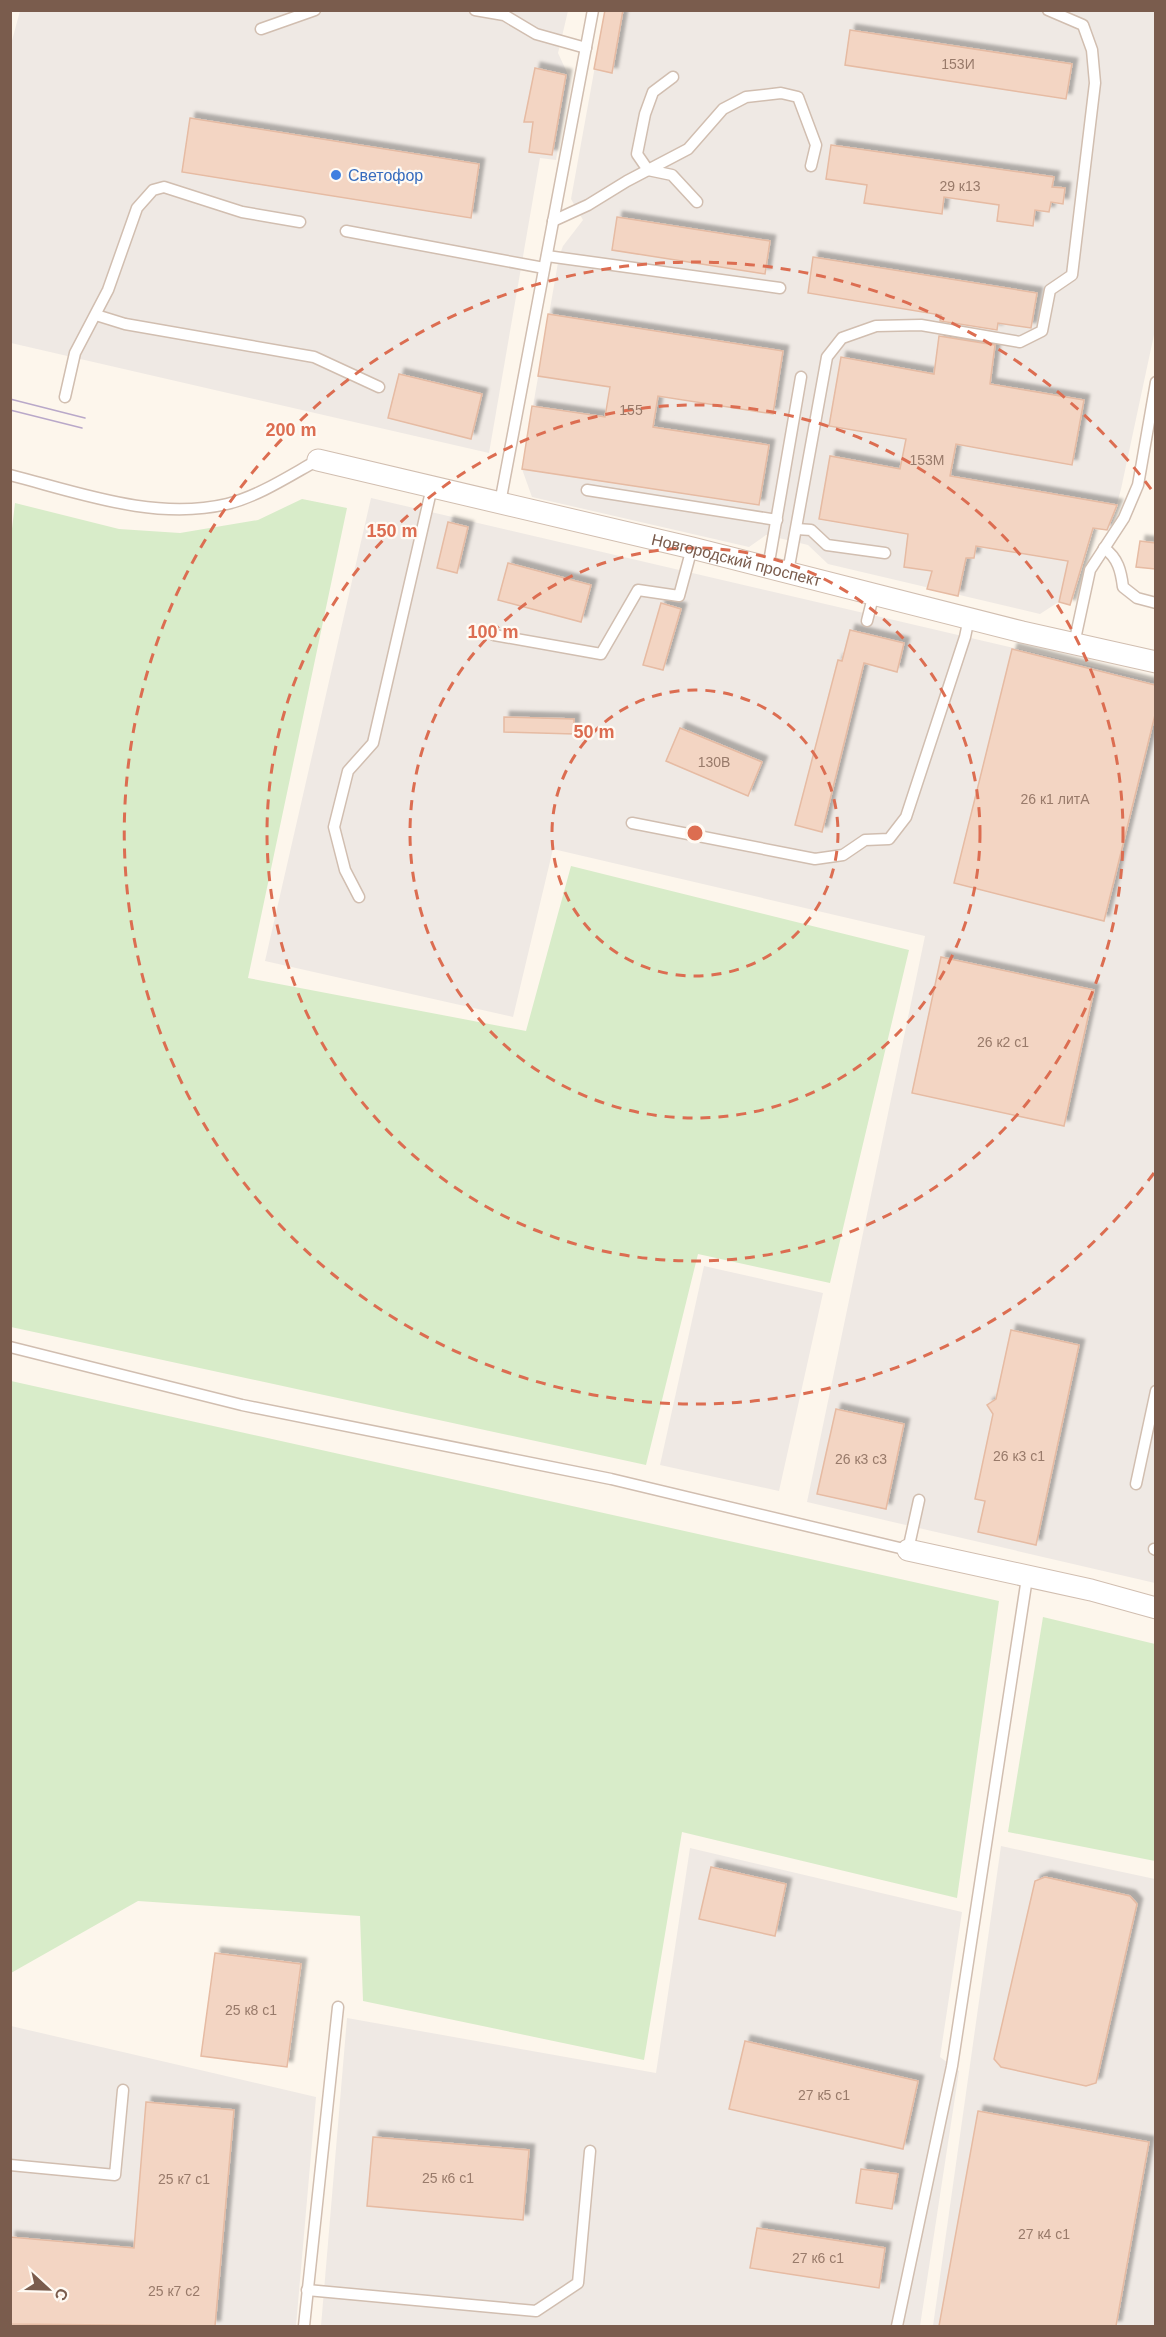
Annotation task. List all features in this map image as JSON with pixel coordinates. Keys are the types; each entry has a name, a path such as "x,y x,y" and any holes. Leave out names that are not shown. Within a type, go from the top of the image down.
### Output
{"street":[{"name":"Новгородский проспект","path":"318,460 692,548 1074,644 1155,662"},
{"path":"908,1550 1027,1578 1091,1590 1155,1608"}],"lane":[{"path":"261,28 315,10"},
{"path":"475,10 504,15 536,34 586,48"},
{"path":"500,503 593,10"},
{"path":"778,570 797,529 827,357 842,338 876,327 921,325 1020,342 1042,331 1050,290 1072,275 1095,83 1092,50 1083,25 1048,10"},
{"path":"673,76 653,92 645,114 637,154 648,170 672,175 697,202"},
{"path":"553,221 588,205 688,149 723,109 746,97 781,93 798,97 810,122 816,145 811,166"},
{"path":"65,397 75,353 108,290 137,208 153,190 164,187 242,212 300,222"},
{"path":"346,231 544,268"},
{"path":"547,255 780,288"},
{"path":"96,315 125,324 314,357 379,387"},
{"path":"778,570 777,520 801,378"},
{"path":"1074,644 1090,570 1124,518 1138,485 1155,382"},
{"path":"10,475 164,511 228,504 258,493 318,460"},
{"path":"359,897 345,870 334,827 348,771 373,743 432,487"},
{"path":"587,490 777,520"},
{"path":"797,529 810,530 827,545 885,554"},
{"path":"494,635 601,654 638,590 679,596 692,548"},
{"path":"1104,548 1113,554 1121,569 1123,587 1137,598 1155,603"},
{"path":"867,621 874,593"},
{"path":"632,823 814,859 843,855 865,840 889,839 906,818 965,637 969,618"},
{"path":"10,1347 242,1405 611,1479 908,1550 919,1500"},
{"path":"1136,1484 1155,1391"},
{"path":"897,2326 952,2067 1027,1578"},
{"path":"304,2326 338,2007"},
{"path":"10,2165 114,2175 123,2090"},
{"path":"307,2290 536,2311 578,2283 590,2151"}],"shaded area":[{"path":"20,11 568,11 558,53 570,79 556,160 540,158 489,453 11,343 10,48"},
{"path":"605,11 1155,11 1155,330 1110,530 1093,529 1074,592 1040,614 828,564 808,545 766,535 749,547 532,497 522,469 559,257 563,246 583,220 571,199"},
{"path":"371,498 1155,681 1155,1583 807,1502 925,936 553,849 513,1017 265,961"},
{"path":"704,1266 823,1293 779,1491 660,1465"},
{"path":"1001,1846 1155,1879 1155,2326 933,2326"},
{"path":"690,1848 962,1912 940,2057 959,2071 920,2326 321,2326 347,2018 656,2073"},
{"path":"11,2026 316,2097 296,2326 11,2326"}],"green space":[{"path":"302,499 347,508 248,978 526,1031 571,866 909,950 830,1283 698,1254 646,1465 11,1327 10,546 15,503 119,529 180,533 258,520"},
{"path":"11,1381 999,1601 957,1898 682,1832 644,2060 363,2001 360,1916 138,1901 11,1973"},
{"path":"1043,1617 1155,1644 1155,1861 1008,1832"}],"building":[{"path":"605,10 623,10 612,73 594,69"},
{"path":"850,30 1072,64 1066,99 845,65"},
{"path":"535,68 566,75 552,155 529,152 533,122 524,122"},
{"path":"190,118 479,164 471,218 182,172"},
{"path":"831,145 1054,177 1052,187 1065,188 1063,204 1051,202 1049,212 1035,210 1033,226 997,221 999,205 944,197 942,214 864,203 867,185 826,179"},
{"path":"617,217 770,241 765,274 612,250"},
{"path":"813,257 1037,293 1031,328 998,323 997,330 940,321 941,315 808,293"},
{"path":"548,314 783,351 773,414 658,396 653,427 769,445 759,505 522,469 532,406 605,417 610,387 538,376"},
{"path":"939,336 995,345 990,384 1084,400 1072,465 956,444 950,476 1117,505 1107,530 1093,528 1070,605 1059,602 1068,561 976,546 974,558 966,558 958,596 927,589 932,571 904,567 908,534 819,519 830,456 900,469 906,439 829,426 841,357 934,374"},
{"path":"399,374 482,394 471,439 388,418"},
{"path":"448,522 468,527 457,573 437,568"},
{"path":"1140,541 1155,543 1155,569 1136,567"},
{"path":"508,563 591,585 581,622 498,600"},
{"path":"661,603 681,609 663,670 643,665"},
{"path":"850,630 904,643 897,672 864,663 822,832 795,825 838,660 842,661"},
{"path":"1012,649 1155,685 1155,715 1104,921 954,883"},
{"path":"504,717 574,719 574,734 504,732"},
{"path":"680,728 762,762 748,796 666,761"},
{"path":"941,957 1094,990 1064,1126 912,1093"},
{"path":"1011,1330 1079,1345 1036,1545 978,1532 985,1501 975,1499 993,1414 987,1405 996,1399"},
{"path":"836,1409 904,1424 886,1509 817,1494"},
{"path":"711,1867 786,1884 775,1936 699,1919"},
{"path":"1045,1877 1130,1896 1137,1904 1096,2083 1086,2086 1001,2067 994,2059 1035,1881"},
{"path":"215,1953 301,1964 287,2067 201,2056"},
{"path":"745,2041 918,2081 903,2149 729,2109"},
{"path":"146,2102 234,2110 215,2326 10,2324 10,2237 134,2248"},
{"path":"978,2111 1149,2142 1116,2326 939,2326"},
{"path":"373,2137 529,2150 523,2220 367,2206"},
{"path":"861,2169 898,2174 892,2209 856,2203"},
{"path":"757,2228 885,2248 879,2288 750,2268"}],"tram line":[{"path":"10,399 85,418"},
{"path":"10,410 82,428"}],"place":[{"name":"Светофор","path":"336,175"}]}
